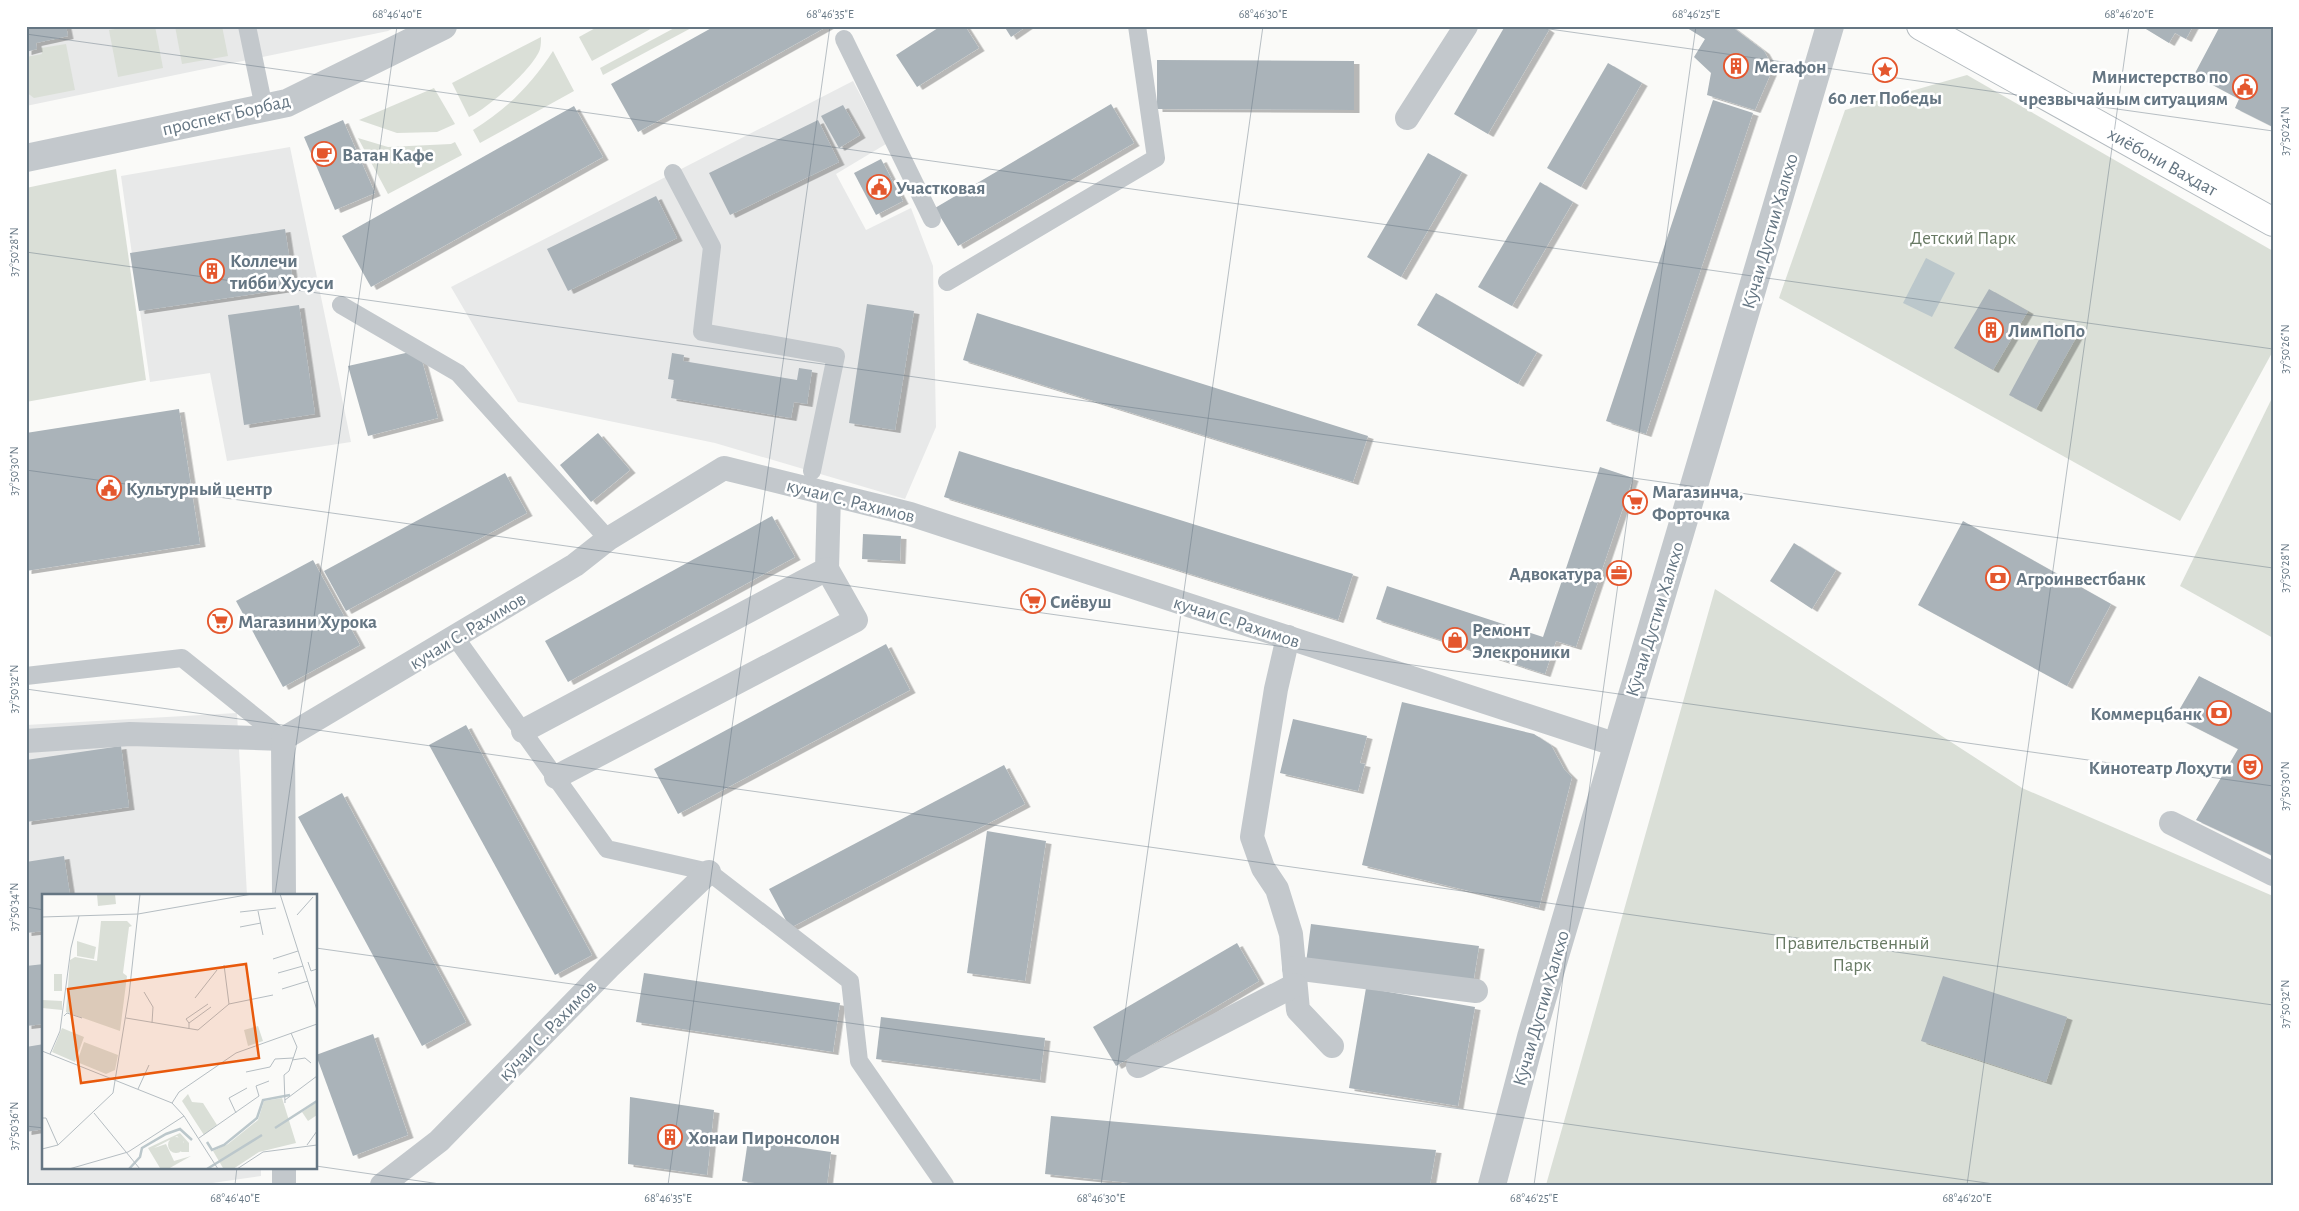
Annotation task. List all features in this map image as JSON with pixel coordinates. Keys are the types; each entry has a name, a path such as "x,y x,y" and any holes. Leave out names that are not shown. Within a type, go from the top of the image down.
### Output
{"main road":[{"name":"хиёбони Ваҳдат","path":"1921,26 2273,222"}],"street":[{"path":"247,26 264,108"},
{"name":"проспект Борбад","path":"26,158 287,103 443,26"},
{"path":"947,282 1156,158 1137,26"},
{"path":"1407,118 1466,26"},
{"name":"Кӯчаи Дустии Халкхо","path":"1492,1185 1531,1036 1830,26"},
{"path":"844,39 932,219"},
{"path":"674,173 712,247 702,332 836,356 812,471"},
{"path":"341,305 458,373 608,539"},
{"name":"кучаи С. Рахимов","path":"283,739 575,565 608,539 724,468 910,514 1617,745"},
{"path":"556,777 856,620 827,568 829,494"},
{"path":"523,731 827,568"},
{"path":"455,637 607,849 709,872 850,981 860,1061 945,1185"},
{"path":"1288,637 1276,689 1252,837 1264,868 1277,889 1291,934 1298,1010 1332,1046"},
{"path":"26,676 182,658 283,739"},
{"path":"26,741 130,734 283,739"},
{"path":"283,739 284,894"},
{"path":"2171,823 2273,874"},
{"name":"кӯчаи С. Рахимов","path":"382,1185 439,1141 609,967 709,872"},
{"path":"1138,1066 1295,977 1476,991"},
{"path":"284,1168 284,1185"}],"shaded area":[{"path":"26,26 397,26 388,31 26,106"},
{"path":"853,81 886,144 836,174 866,230 911,208 933,266 936,427 905,499 715,443 518,402 451,287"},
{"path":"290,147 351,442 227,461 210,373 150,382 121,176"},
{"path":"1926,258 1955,273 1932,317 1903,303"},
{"path":"237,713 247,894 42,894 42,1168 261,1168 261,1176 198,1185 26,1185 26,725"}],"green space":[{"path":"133,26 155,26 163,68 118,77 109,30"},
{"path":"175,26 222,26 228,56 182,64"},
{"path":"599,26 656,26 592,61 579,37"},
{"path":"678,26 695,26 603,75 600,68"},
{"path":"541,37 540,49 536,57 520,76 498,97 469,117 452,83"},
{"path":"66,44 75,90 34,98 26,92 26,57 42,54 41,48"},
{"path":"553,51 574,91 480,143 473,130 518,95"},
{"name":"Детский Парк","path":"1967,75 2273,251 2273,351 2180,521 1779,298 1845,110"},
{"path":"434,88 455,124 437,132 397,133 359,120"},
{"path":"358,138 388,147 451,144 455,142 462,155 388,194"},
{"path":"116,169 146,380 26,402 26,188"},
{"path":"2273,396 2273,638 2180,586"},
{"name":"Правительственный Парк","path":"1715,589 2022,788 2273,896 2273,1185 1546,1185"}],"building":[{"path":"26,26 66,26 68,36 36,43 37,49 26,52"},
{"path":"715,26 828,26 638,132 611,84"},
{"path":"941,26 965,26 979,48 917,87 896,55"},
{"path":"1004,26 1027,26 1011,37"},
{"path":"1505,26 1543,26 1549,30 1488,134 1454,114"},
{"name":"Мегафон","path":"1684,26 1731,26 1764,51 1768,58 1771,73 1755,110 1707,95 1711,73 1694,57 1705,39"},
{"path":"2141,26 2193,26 2186,39 2175,33 2169,43"},
{"name":"Министерство по чрезвычайным ситуациям","path":"2220,26 2273,26 2273,127 2235,108 2239,99 2194,75"},
{"path":"1157,60 1354,61 1354,110 1157,109"},
{"path":"1608,63 1642,83 1581,187 1547,168"},
{"path":"1713,100 1753,113 1646,434 1606,421"},
{"path":"1111,104 1134,143 958,246 935,208"},
{"path":"843,105 860,135 839,148 821,116"},
{"path":"574,106 603,157 371,287 342,236"},
{"path":"343,120 375,193 335,210 304,137"},
{"path":"818,120 839,162 730,215 709,173"},
{"path":"1428,153 1462,172 1401,277 1367,257"},
{"name":"Участковая","path":"881,159 903,201 876,215 854,173"},
{"path":"1540,182 1573,202 1512,306 1478,287"},
{"path":"656,196 677,238 568,291 547,249"},
{"name":"Коллечи тибби Хусуси","path":"285,229 294,288 139,311 130,253"},
{"name":"ЛимПоПо","path":"1989,289 2028,311 1993,370 1954,348"},
{"path":"1436,293 1537,352 1518,384 1417,325"},
{"path":"867,304 914,311 895,430 849,423"},
{"name":"Коллечи тибби Хусуси","path":"299,305 315,414 244,425 228,315"},
{"path":"977,313 1368,436 1353,482 963,360"},
{"path":"2049,321 2077,336 2036,409 2009,395"},
{"path":"419,350 438,418 368,436 348,366"},
{"path":"672,353 684,355 683,361 797,380 799,368 812,370 807,404 794,402 791,418 671,398 674,380 668,379"},
{"name":"Культурный центр","path":"179,409 200,544 26,571 26,433"},
{"path":"598,433 630,470 591,502 560,465"},
{"path":"959,451 1353,574 1338,620 944,497"},
{"path":"1600,467 1633,478 1576,647 1556,641 1545,674 1376,619 1387,586 1543,637"},
{"path":"505,473 527,513 346,611 324,571"},
{"path":"772,516 795,557 568,682 545,641"},
{"name":"Агроинвестбанк","path":"1963,521 2111,604 2067,686 1918,605"},
{"path":"863,534 901,536 900,561 862,559"},
{"path":"1794,543 1836,570 1812,609 1770,581"},
{"path":"313,560 360,645 283,687 236,601"},
{"path":"886,644 910,690 678,814 654,769"},
{"name":"Кинотеатр Лоҳути","path":"2199,676 2273,714 2273,856 2196,820 2238,749 2175,717"},
{"path":"1402,702 1534,734 1551,745 1564,769 1572,777 1539,908 1362,865"},
{"path":"1293,719 1367,736 1360,763 1365,764 1358,791 1280,773"},
{"path":"466,725 592,955 555,975 429,745"},
{"path":"121,746 129,807 26,822 26,760"},
{"path":"1004,765 1025,804 790,928 769,889"},
{"path":"342,793 466,1022 422,1046 298,817"},
{"path":"987,831 1046,841 1025,981 967,973"},
{"path":"64,856 70,894 42,894 42,931 26,933 26,862"},
{"path":"1311,924 1479,946 1473,984 1306,963"},
{"path":"1237,943 1259,981 1116,1066 1093,1027"},
{"path":"42,964 42,1024 26,1026 26,966"},
{"path":"644,973 840,1003 833,1052 636,1022"},
{"path":"1943,976 2067,1017 2046,1082 1921,1041"},
{"path":"1366,988 1475,1007 1458,1106 1349,1088"},
{"path":"881,1017 1045,1038 1040,1080 876,1059"},
{"path":"373,1034 408,1135 353,1156 318,1060 318,1054"},
{"path":"42,1044 42,1129 26,1132 26,1047"},
{"name":"Хонаи Пиронсолон","path":"630,1097 714,1110 707,1175 628,1164"},
{"path":"1051,1116 1436,1150 1430,1185 1150,1185 1045,1174"},
{"path":"748,1140 831,1152 827,1185 768,1185 742,1181"}],"place":[{"name":"Мегафон","path":"1736,66"},
{"name":"60 лет Победы","path":"1885,70"},
{"name":"Министерство по чрезвычайным ситуациям","path":"2245,87"},
{"name":"Ватан Кафе","path":"324,154"},
{"name":"Участковая","path":"879,187"},
{"name":"Коллечи тибби Хусуси","path":"212,271"},
{"name":"ЛимПоПо","path":"1991,330"},
{"name":"Культурный центр","path":"109,488"},
{"name":"Магазинча, Форточка","path":"1635,502"},
{"name":"Адвокатура","path":"1619,573"},
{"name":"Агроинвестбанк","path":"1998,578"},
{"name":"Сиёвуш","path":"1033,601"},
{"name":"Магазини Хурока","path":"220,621"},
{"name":"Ремонт Элекроники","path":"1455,640"},
{"name":"Коммерцбанк","path":"2219,713"},
{"name":"Кинотеатр Лоҳути","path":"2250,767"},
{"name":"Хонаи Пиронсолон","path":"670,1137"}]}
